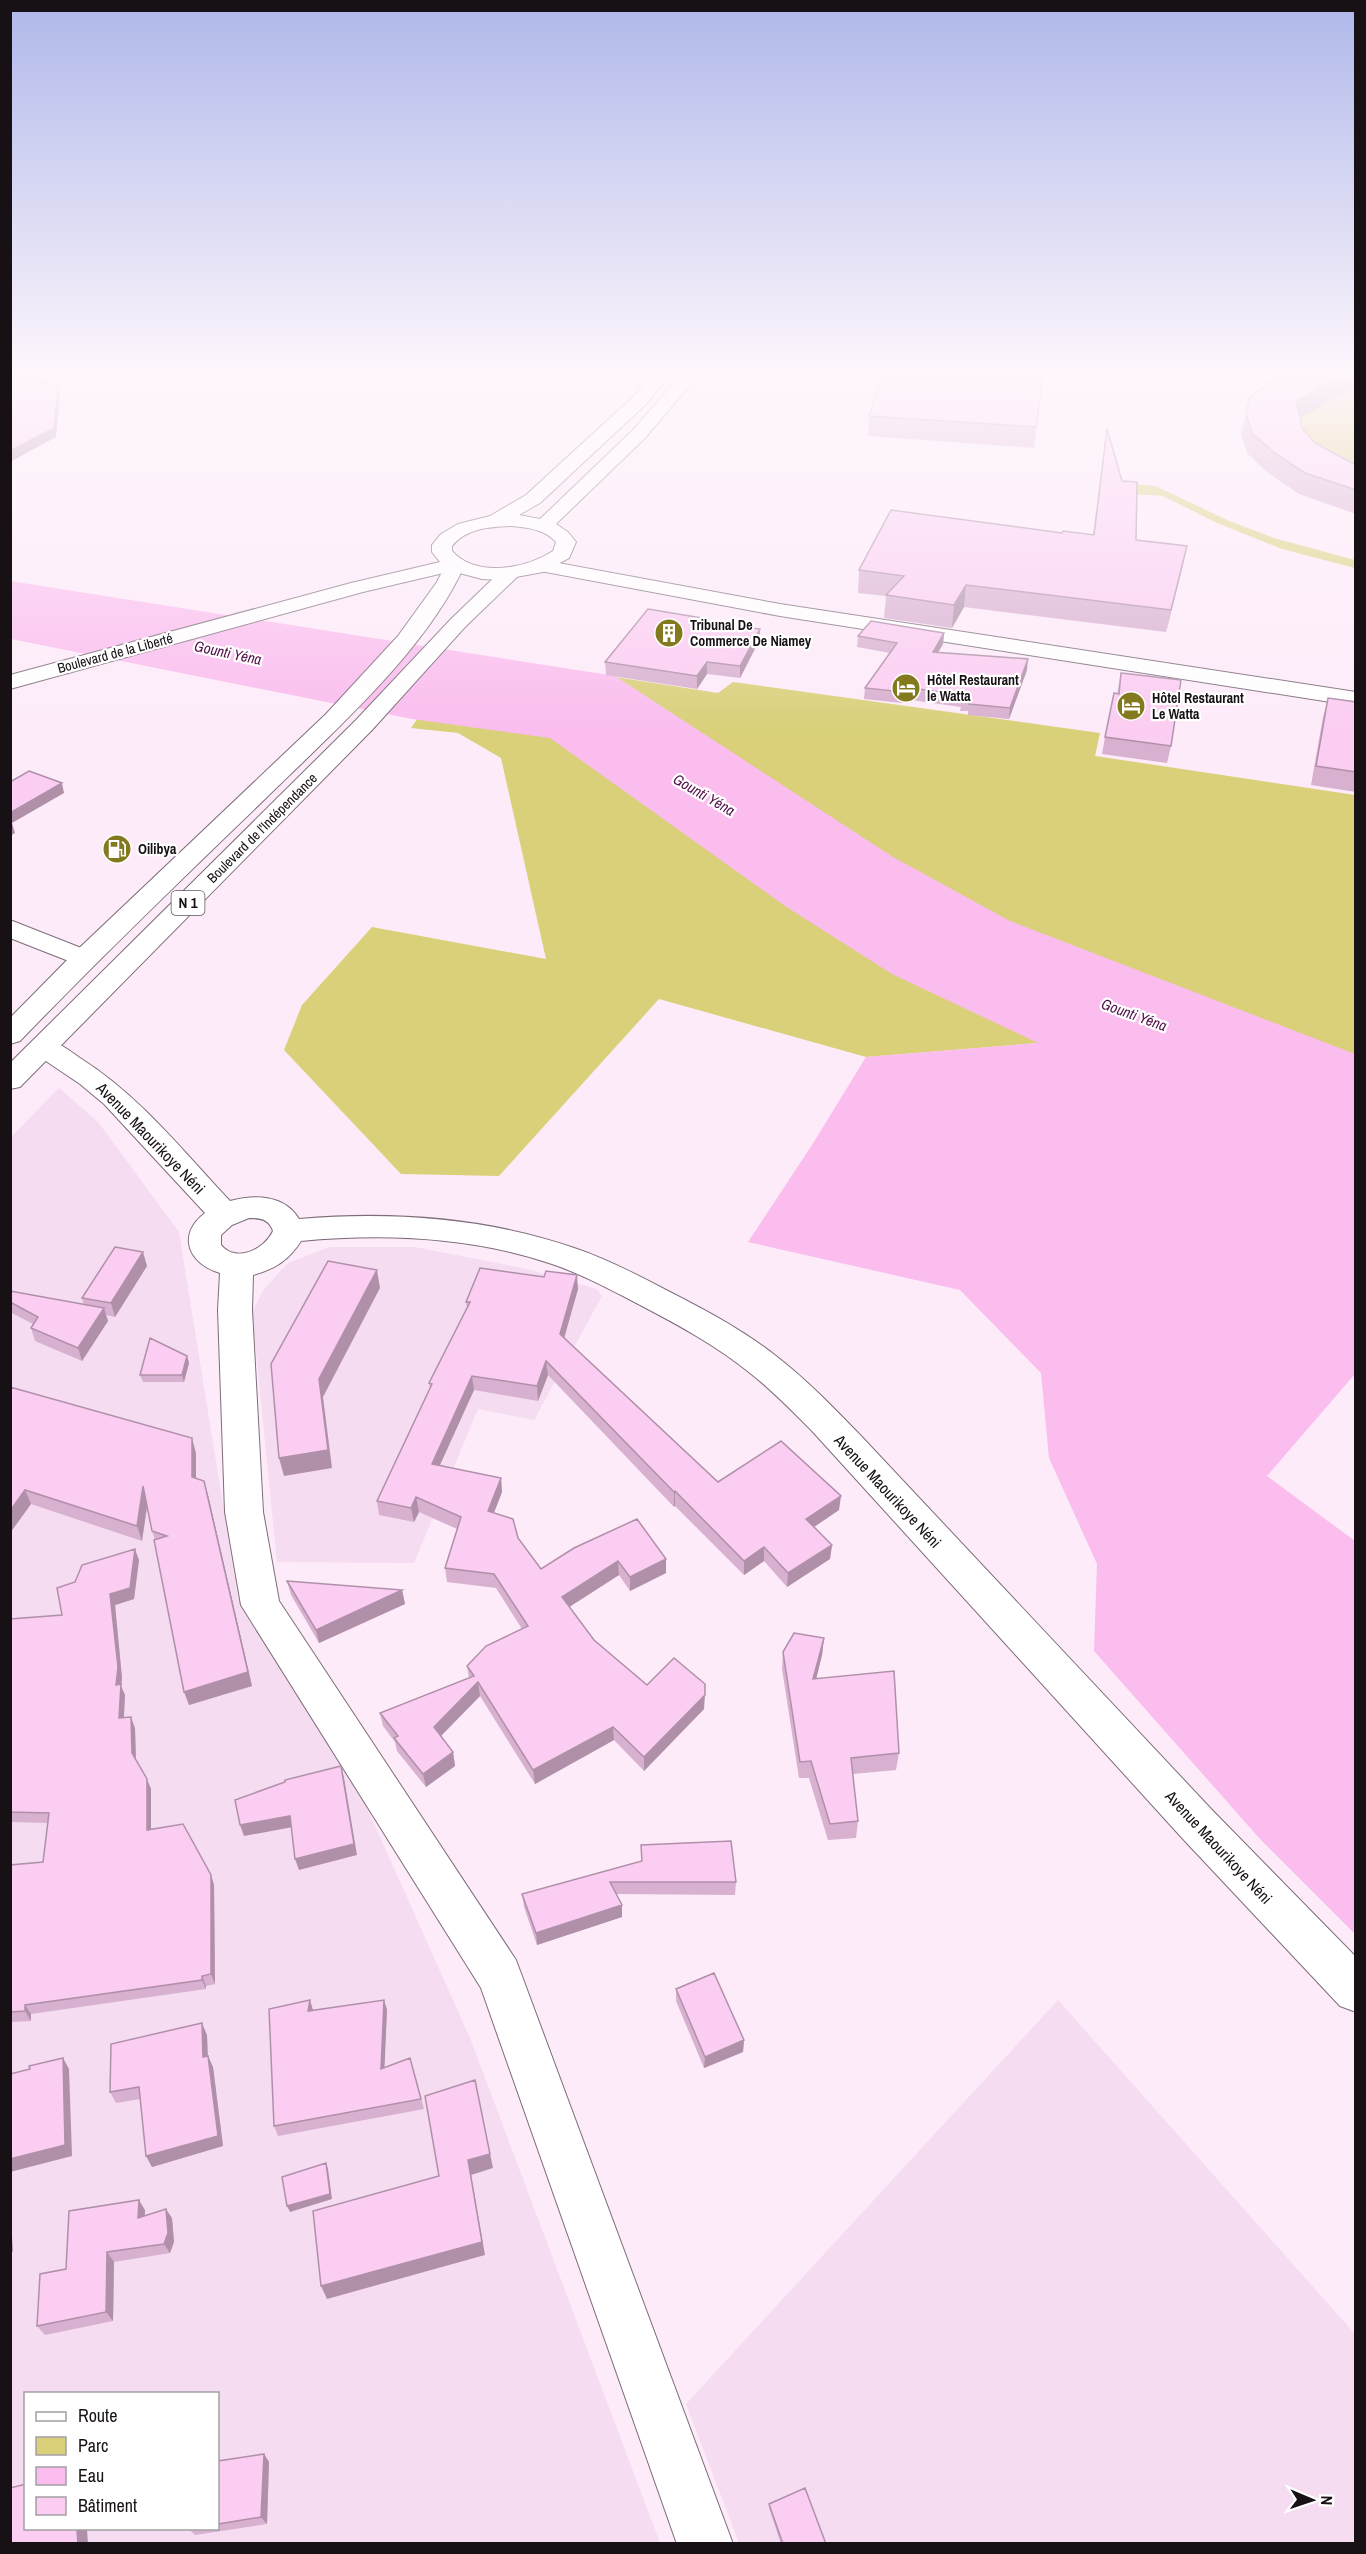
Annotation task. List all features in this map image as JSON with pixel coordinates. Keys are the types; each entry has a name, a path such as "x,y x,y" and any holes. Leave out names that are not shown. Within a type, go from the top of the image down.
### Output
{"main road":[{"path":"495,521 538,494"},
{"path":"544,525 576,494"},
{"path":"448,558 479,572 510,573 542,567 557,559 565,549 566,542 562,536 544,525 495,521"},
{"name":"Boulevard de l'Indépendance","path":"13,1030 334,719 406,641 447,582 448,558 442,545 454,532 473,525 495,521"},
{"path":"565,549 662,587"},
{"name":"Boulevard de la Liberté","path":"19,679 358,587 448,558"},
{"path":"542,567 780,610 1356,699"},
{"name":"Boulevard de l'Indépendance","path":"10,1080 364,725 458,623 510,573"},
{"path":"10,928 84,959"},
{"name":"Avenue Maourikoye Néni","path":"44,1047 90,1077 115,1097 224,1214"},
{"path":"249,1207 273,1210 282,1215 289,1231 281,1248 273,1255 249,1264 223,1262 213,1257 206,1249 204,1240 207,1230 224,1214 249,1207"},
{"name":"Avenue Maourikoye Néni","path":"289,1231 335,1226 398,1227 467,1233 526,1245 597,1269 690,1317 774,1373 888,1488 1038,1647 1104,1723 1356,1990"},
{"path":"237,1264 235,1310 244,1512 260,1605 500,1976 705,2544"}],"shaded area":[{"path":"59,1088 98,1122 179,1232 238,1598 363,1799 470,2038 660,2543 11,2543 10,1138"},
{"path":"330,1247 415,1247 523,1268 597,1289 602,1296 534,1420 478,1409 414,1563 277,1562 252,1312 264,1289 288,1263"},
{"path":"1058,2000 1355,2334 1355,2543 739,2543 686,2404"}],"green space":[{"path":"1135,494 1173,494 1227,520 1274,538 1355,560 1355,568 1282,549 1217,523 1163,496"},
{"path":"1321,494 1355,494 1355,513"},
{"path":"462,653 718,693 733,682 1100,733 1095,756 1355,795 1355,1166 1039,1043 866,1057 659,999 499,1176 401,1174 284,1050 302,1005 372,927 546,959 501,758 458,733 411,728"}],"water":[{"name":"Gounti Yéna","path":"10,581 615,676 893,857 1010,921 1355,1054 1355,1374 1267,1476 1355,1541 1355,1934 1260,1839 1094,1651 1097,1564 1049,1458 1041,1373 960,1290 748,1242 866,1057 1038,1043 892,974 785,906 550,738 412,719 11,639"}],"building":[{"path":"1099,494 1137,494 1136,540 1187,546 1171,610 966,585 954,605 886,595 904,576 859,570 891,510 1062,533 1063,531 1094,535"},
{"path":"648,609 702,618 699,621 760,629 740,666 707,662 697,676 605,662"},
{"path":"871,621 944,633 933,652 1028,659 1010,708 969,704 970,700 962,699 962,695 905,687 903,692 865,688 897,643 858,636"},
{"path":"1121,673 1181,680 1171,746 1105,737 1114,693 1119,694"},
{"path":"1328,698 1356,702 1356,772 1316,766"},
{"path":"29,771 62,783 10,813 10,782"},
{"path":"115,1247 143,1252 111,1303 82,1298"},
{"path":"328,1261 377,1270 319,1379 328,1450 279,1458 271,1364"},
{"path":"480,1268 544,1277 546,1271 577,1275 560,1334 718,1482 781,1441 841,1496 806,1519 832,1545 788,1573 764,1547 744,1561 546,1361 537,1386 472,1376 432,1464 501,1478 488,1511 513,1519 518,1538 541,1569 574,1548 637,1519 666,1559 630,1577 618,1561 562,1597 594,1640 647,1685 674,1658 705,1684 705,1695 644,1757 613,1727 533,1770 478,1682 434,1727 453,1752 423,1774 394,1738 398,1736 380,1713 474,1676 467,1666 486,1646 528,1626 494,1574 445,1568 461,1517 416,1497 411,1508 377,1501 432,1384 429,1383 470,1302 466,1302"},
{"path":"10,1291 104,1308 78,1348 31,1328 38,1317 10,1302"},
{"path":"150,1338 187,1356 182,1375 140,1375"},
{"path":"10,1387 192,1438 192,1477 204,1481 248,1672 184,1692 154,1540 167,1536 152,1531 143,1486 137,1526 25,1490 10,1511"},
{"path":"135,1549 130,1588 110,1594 118,1667 116,1685 121,1684 119,1718 131,1717 132,1753 147,1779 147,1830 183,1824 211,1875 211,1974 202,1976 202,1980 25,2005 25,2011 10,2012 10,1865 43,1862 49,1813 10,1812 10,1619 62,1615 57,1588 75,1582 82,1565"},
{"path":"287,1581 402,1590 316,1630"},
{"path":"794,1633 824,1638 813,1679 894,1671 899,1753 851,1758 858,1821 830,1824 811,1761 800,1762 783,1652"},
{"path":"341,1766 354,1844 295,1859 290,1816 240,1825 235,1800 285,1782 285,1780"},
{"path":"731,1841 736,1882 610,1882 622,1905 536,1933 522,1894 642,1861 641,1845"},
{"path":"714,1973 744,2040 705,2057 676,1989"},
{"path":"310,2000 308,2011 384,2000 381,2069 410,2058 421,2099 274,2126 269,2009"},
{"path":"202,2023 203,2057 208,2056 218,2136 146,2156 139,2087 110,2092 111,2044"},
{"path":"63,2058 65,2145 10,2159 10,2074 30,2069 29,2066"},
{"path":"475,2080 490,2154 468,2160 482,2242 321,2286 313,2211 439,2176 425,2096"},
{"path":"326,2163 330,2194 287,2206 282,2177"},
{"path":"139,2200 138,2218 166,2209 168,2233 164,2244 107,2252 106,2312 37,2326 40,2274 66,2269 69,2211"},
{"path":"264,2454 261,2517 219,2524 219,2461"},
{"path":"24,2484 24,2530 77,2530 78,2544 10,2544 10,2488"},
{"path":"805,2488 826,2544 783,2544 769,2504"}],"place":[{"name":"Tribunal De Commerce De Niamey","path":"669,633"},
{"name":"Hôtel Restaurant le Watta","path":"906,688"},
{"name":"Hôtel Restaurant Le Watta","path":"1131,706"},
{"name":"Oilibya","path":"117,849"}]}
